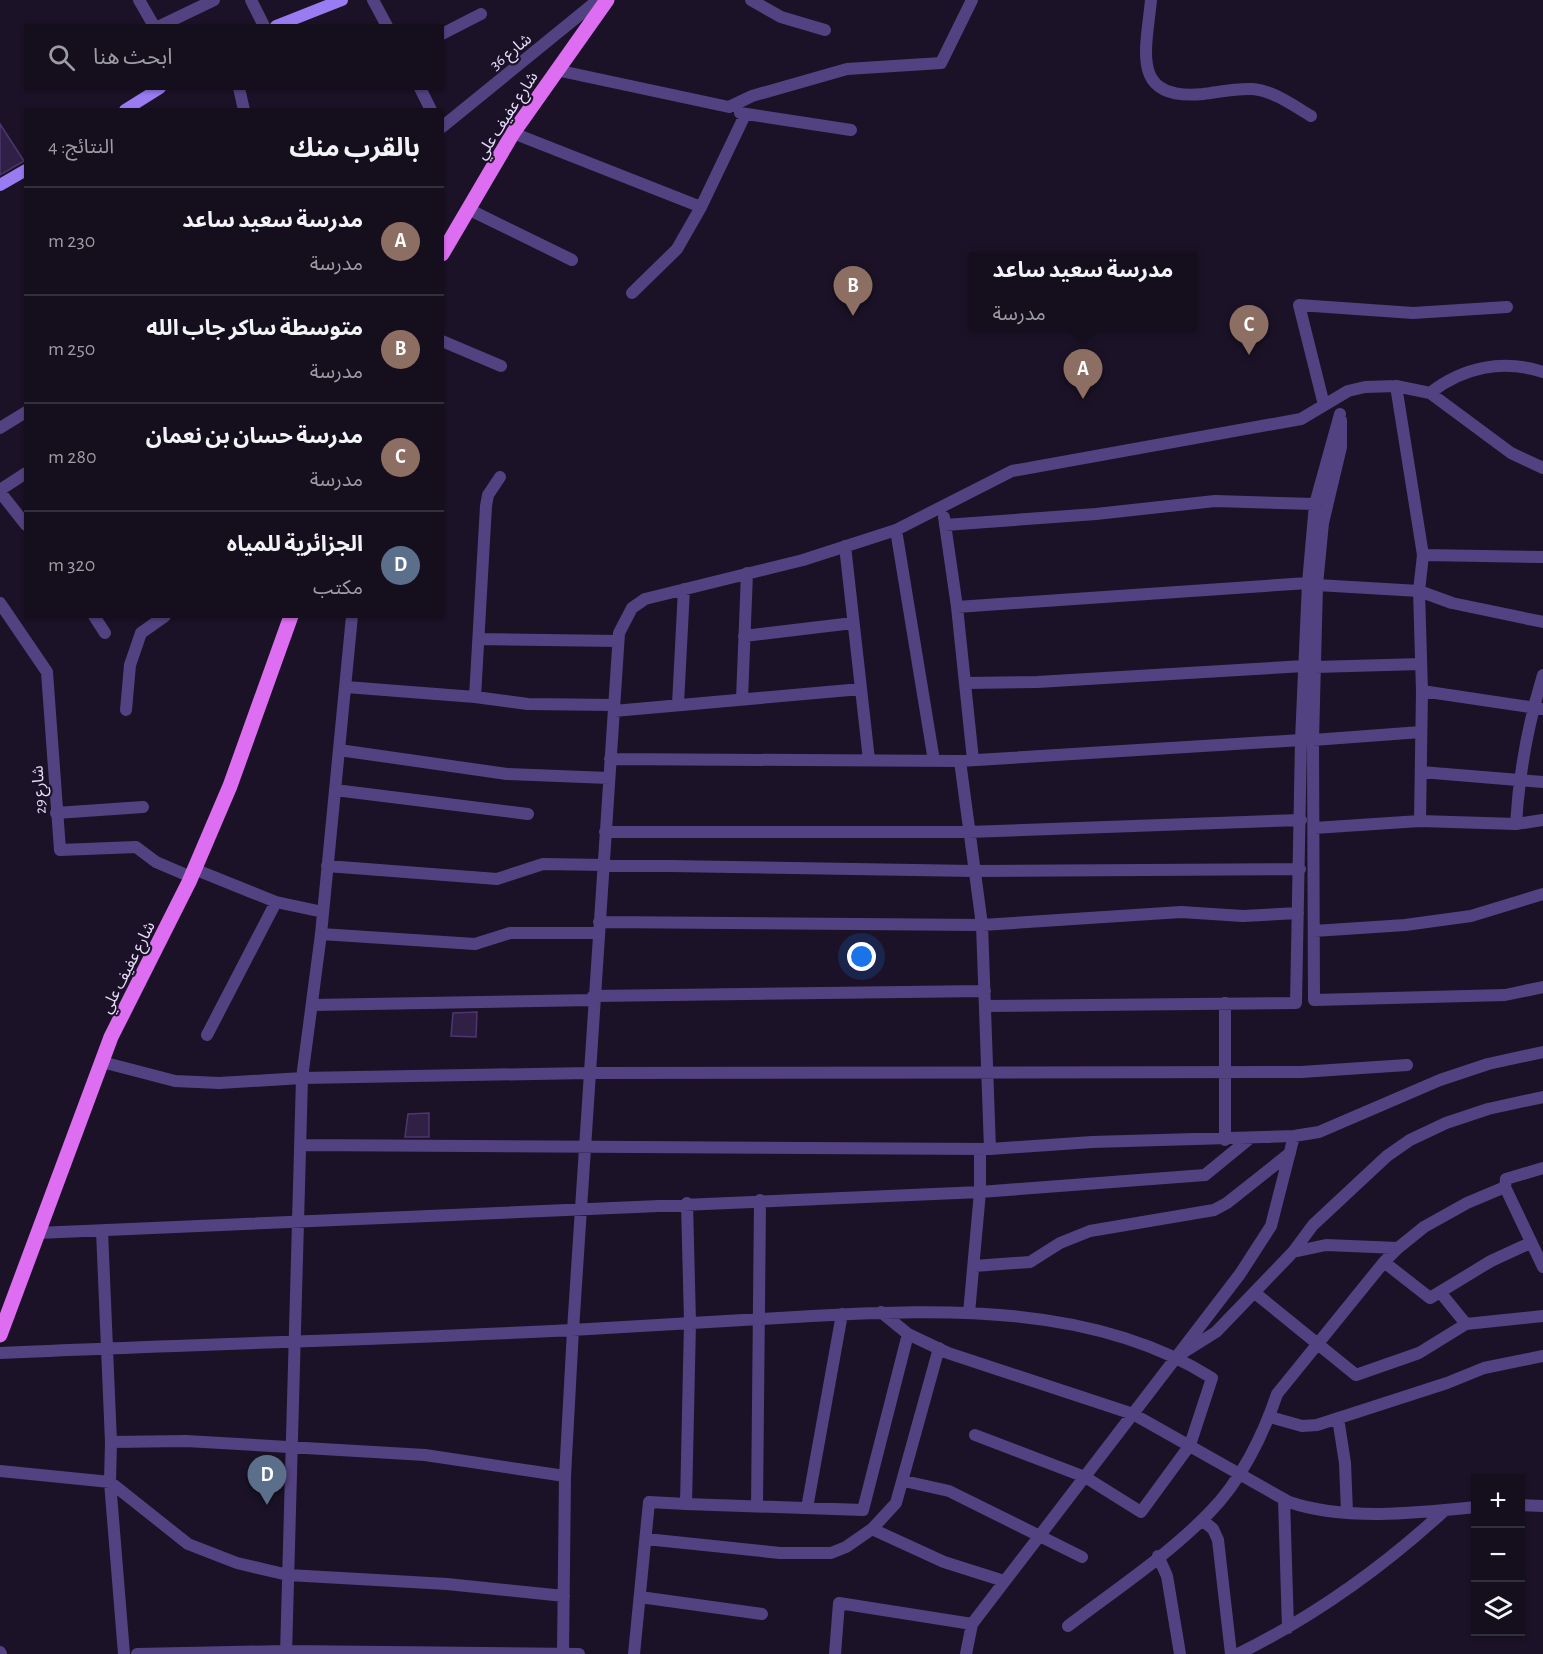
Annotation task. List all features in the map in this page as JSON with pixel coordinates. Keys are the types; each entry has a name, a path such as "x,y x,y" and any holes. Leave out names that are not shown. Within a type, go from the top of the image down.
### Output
{"main road":[{"name":"شارع عفيف علي","path":"444,251 513,134 607,0"},
{"name":"شارع عفيف علي","path":"0,1335 111,1037 193,873 230,786 290,618"}],"street":[{"path":"139,0 153,24"},
{"path":"163,24 214,0"},
{"path":"251,0 263,24"},
{"path":"281,24 342,0"},
{"path":"373,0 386,24"},
{"name":"شارع 36","path":"444,125 598,0"},
{"path":"751,0 781,17 825,30"},
{"path":"729,107 752,96 847,69 941,63 971,0"},
{"path":"1151,0 1145,61 1149,77 1163,91 1182,96 1253,89 1274,95 1311,116"},
{"path":"444,33 481,14"},
{"path":"556,70 729,107 745,115 851,130"},
{"path":"128,108 157,90"},
{"path":"239,90 244,108"},
{"path":"421,90 430,108"},
{"path":"632,292 677,249 701,207 745,115"},
{"path":"513,134 701,207"},
{"path":"0,185 24,171"},
{"path":"468,209 572,260"},
{"path":"1324,405 1299,305 1413,313 1507,307"},
{"path":"444,342 501,366"},
{"path":"1430,393 1445,381 1473,369 1506,365 1543,372"},
{"path":"1396,386 1423,555 1419,591 1422,691 1420,821"},
{"path":"563,1653 565,1476 593,998 618,641 619,633 633,608 645,599 747,573 896,530 985,484 1030,466 1106,456 1300,419 1339,396 1365,387 1396,386 1430,393 1511,453 1543,468"},
{"path":"1313,584 1323,522 1341,447 1339,396"},
{"path":"0,428 24,413"},
{"path":"986,1006 1296,1003 1301,820 1307,740 1315,504 1340,414"},
{"path":"24,474 0,491 24,522"},
{"path":"475,697 486,506 488,495 500,477"},
{"path":"945,525 1096,514 1215,501 1315,504"},
{"path":"942,508 957,607 974,760"},
{"path":"896,530 934,760"},
{"path":"845,546 869,760"},
{"path":"1423,555 1543,557"},
{"path":"742,699 747,573"},
{"path":"957,607 1313,584 1419,591 1452,603 1543,622"},
{"path":"678,704 684,589"},
{"name":"شارع 29","path":"0,603 47,672 60,849 136,847 156,862 193,873"},
{"path":"95,618 105,633"},
{"path":"126,710 130,665 141,633 162,618"},
{"path":"286,1652 302,1078 321,934 352,618"},
{"path":"744,636 853,623"},
{"path":"479,639 618,641"},
{"path":"966,683 1037,682 1421,663"},
{"path":"1516,824 1519,782 1538,708 1543,675"},
{"path":"346,687 475,697 528,704 614,708 861,689"},
{"path":"1422,691 1538,708"},
{"path":"610,759 960,761 1421,732"},
{"path":"1307,740 1314,828 1314,1000 1505,995 1543,987"},
{"path":"339,750 507,774 609,778"},
{"path":"960,761 982,926 986,1006 985,1149 969,1313"},
{"path":"1421,771 1519,782 1543,782"},
{"path":"335,790 528,814"},
{"path":"56,813 143,807"},
{"path":"605,832 968,832 1301,820"},
{"path":"1314,828 1420,821 1516,824 1543,820"},
{"path":"327,866 498,879 543,864 974,872 1300,869"},
{"path":"193,873 276,902 323,912"},
{"path":"1314,931 1405,925 1471,916 1543,894"},
{"path":"207,1035 276,902"},
{"path":"321,934 475,944 510,933 598,927 982,926 1181,912 1243,916 1298,913"},
{"path":"312,1005 985,991"},
{"path":"1225,1003 1225,1140"},
{"path":"300,1145 985,1149 1092,1142 1225,1140 1294,1136 1319,1132 1449,1077 1488,1064 1543,1052"},
{"path":"102,1062 175,1081 219,1083 302,1078 588,1073 1301,1072 1407,1065"},
{"path":"1178,1356 1216,1332 1293,1252 1321,1217 1387,1156 1410,1140 1446,1124 1488,1109 1543,1097"},
{"path":"966,1654 972,1624 1240,1274 1271,1226 1294,1136"},
{"path":"38,1233 102,1232 580,1207 980,1192 1205,1175 1249,1139"},
{"path":"974,1266 1030,1262 1060,1243 1090,1231 1214,1210 1227,1203 1290,1153"},
{"path":"1543,1168 1506,1179 1505,1187 1543,1267"},
{"path":"1068,1626 1202,1520 1240,1473 1282,1388 1320,1344 1384,1262 1424,1227 1467,1203 1505,1187"},
{"path":"757,1506 760,1200"},
{"path":"686,1504 690,1322 687,1203"},
{"path":"102,1232 105,1348 111,1442 110,1482 124,1654"},
{"path":"1384,1262 1430,1298 1491,1261 1530,1243"},
{"path":"1293,1252 1326,1245 1398,1248"},
{"path":"1440,1292 1466,1324"},
{"path":"1255,1293 1356,1375 1419,1353 1466,1324 1543,1316"},
{"path":"0,1353 573,1330 881,1312 969,1313 1031,1317 1080,1327 1178,1356 1212,1378 1190,1445 1141,1512 1084,1477 975,1435"},
{"path":"881,1312 908,1334 939,1348 1133,1414 1284,1499 1308,1508 1347,1512 1471,1508"},
{"path":"807,1508 842,1314"},
{"path":"634,1654 649,1502 863,1510 908,1334"},
{"path":"645,1539 780,1553 831,1553 846,1547 872,1528 896,1503 904,1481 939,1348"},
{"path":"1269,1417 1302,1426 1338,1418 1447,1383 1484,1368 1543,1356"},
{"path":"1338,1418 1345,1462 1347,1512"},
{"path":"111,1442 186,1441 425,1455 565,1476"},
{"path":"3,1469 110,1482 188,1544 237,1563 288,1575 447,1584 564,1596"},
{"path":"904,1481 950,1491 1082,1557"},
{"path":"1284,1499 1288,1628"},
{"path":"1525,1505 1543,1506"},
{"path":"1238,1654 1288,1628 1405,1546 1444,1511"},
{"path":"1202,1520 1213,1529 1218,1540 1231,1654"},
{"path":"872,1528 944,1562 1004,1581"},
{"path":"1158,1556 1167,1576 1180,1654"},
{"path":"640,1597 762,1614"},
{"path":"835,1654 839,1603 972,1624"},
{"path":"137,1654 286,1652 579,1654"}],"building":[{"path":"0,124 24,161 0,175"},
{"path":"477,1012 476,1037 451,1036 453,1013"},
{"path":"429,1113 429,1137 405,1137 408,1114"}],"place":[{"name":"متوسطة ساكر جاب الله","path":"853,316"},
{"name":"مدرسة حسان بن نعمان","path":"1249,355"},
{"name":"مدرسة سعيد ساعد","path":"1083,399"},
{"name":"الجزائرية للمياه","path":"267,1505"}]}
